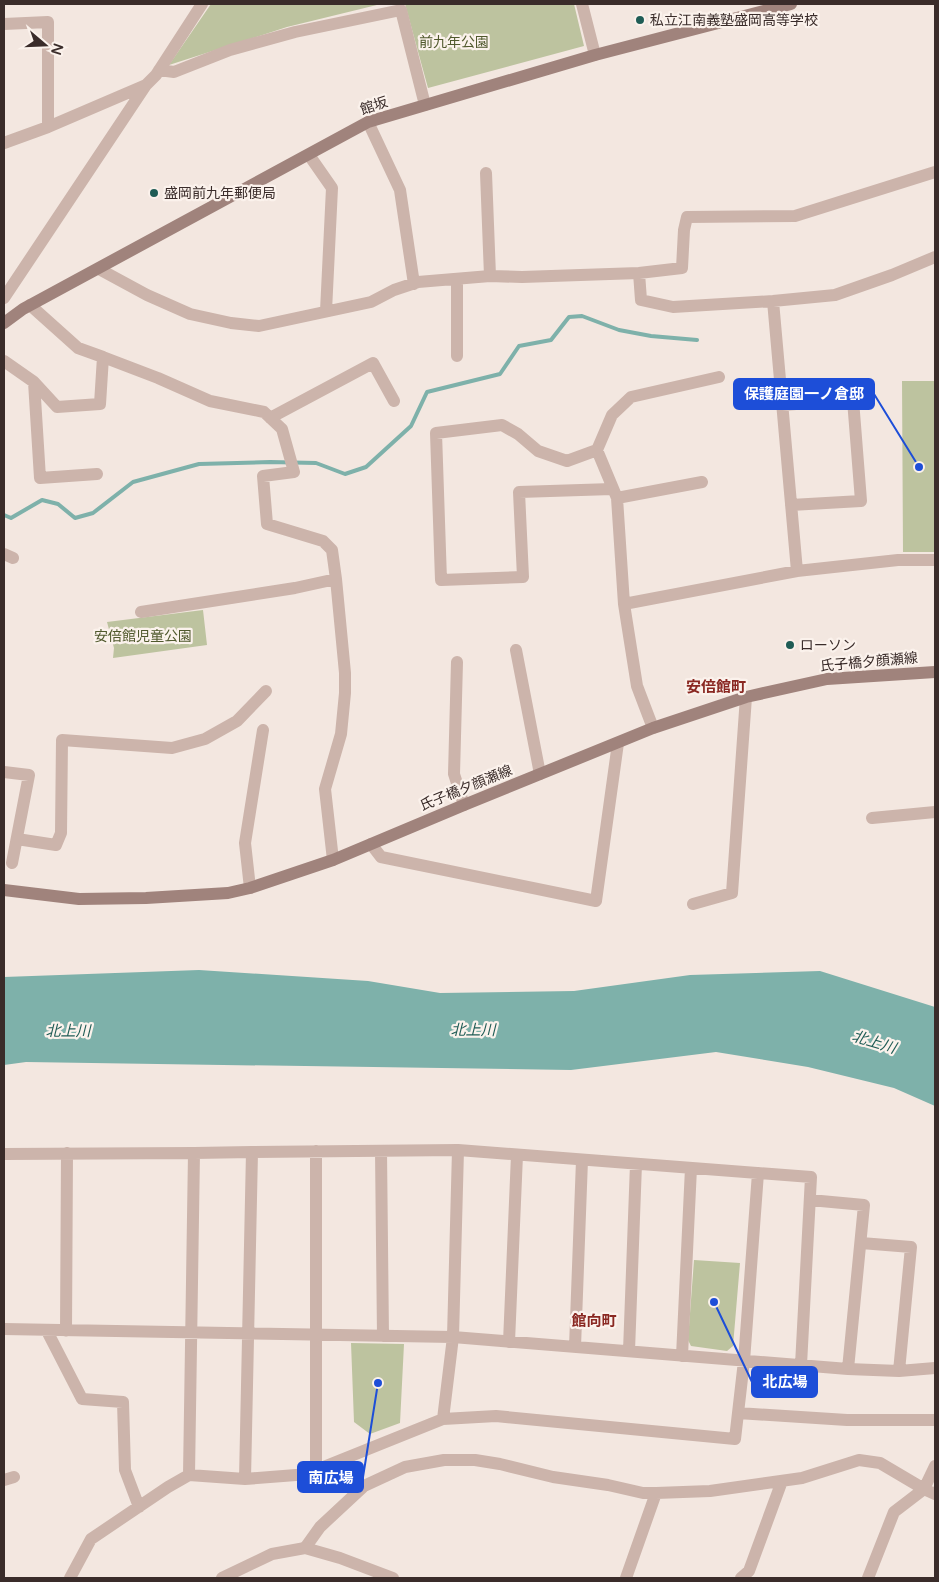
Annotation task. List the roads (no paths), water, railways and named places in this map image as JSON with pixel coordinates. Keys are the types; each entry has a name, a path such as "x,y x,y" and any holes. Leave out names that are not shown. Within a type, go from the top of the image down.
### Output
{"main road":[{"name":"館坂","path":"4,323 30,305 368,122 595,55 791,4"},
{"name":"氏子橋夕顔瀬線","path":"4,890 79,899 146,898 219,893 250,888 333,860 653,728 746,698 827,679 935,672"}],"street":[{"path":"4,298 202,4"},
{"path":"582,4 595,55"},
{"path":"159,70 174,72 230,50 295,32 401,10 425,105"},
{"path":"4,24 48,22 48,127"},
{"path":"4,143 48,127 146,85"},
{"path":"368,122 400,190 414,284"},
{"path":"308,155 332,188 326,311"},
{"path":"99,268 146,294 190,314 231,323 259,326 371,302 394,290 414,284 490,276 522,277 639,273 682,268 684,230 688,217 795,216 935,172"},
{"path":"486,173 490,276"},
{"path":"639,273 641,300 673,306 773,301 835,295 892,275 935,257"},
{"path":"457,279 457,356"},
{"path":"773,301 797,571"},
{"path":"30,305 78,348 158,378 210,401 264,412 282,429 294,472 263,476 266,524 323,541 332,550 336,579 345,673 345,693 341,734 325,789 333,860"},
{"path":"4,361 34,382 57,408 100,404 103,357"},
{"path":"270,418 373,363 394,401"},
{"path":"653,728 637,686 624,604 615,494 597,450 612,415 631,397 719,377"},
{"path":"34,382 40,478 97,474"},
{"path":"782,405 853,400 861,501 791,505"},
{"path":"597,450 567,461 538,450 518,434 502,426 436,433 441,580 524,577 519,492 615,494 702,482"},
{"path":"624,604 797,571 898,560 935,560"},
{"path":"141,612 295,588 336,579"},
{"path":"516,650 540,774"},
{"path":"457,662 454,774 464,805"},
{"path":"17,838 56,845 61,833 62,740 172,748 205,739 236,721 266,691"},
{"path":"693,904 732,893 746,698"},
{"path":"250,888 244,843 263,730"},
{"path":"371,844 381,857 596,901 618,743"},
{"path":"4,772 29,776 12,864"},
{"path":"872,818 935,812"},
{"path":"443,1418 453,1338 458,1150"},
{"path":"4,1154 458,1150 811,1177 801,1365"},
{"path":"316,1151 316,1470"},
{"path":"381,1151 383,1336"},
{"path":"245,1479 252,1152"},
{"path":"66,1331 67,1153"},
{"path":"189,1475 194,1153"},
{"path":"509,1342 517,1154"},
{"path":"575,1347 582,1160"},
{"path":"629,1351 636,1164"},
{"path":"682,1356 690,1168"},
{"path":"70,1578 91,1539 189,1475 245,1479 309,1474 443,1418 496,1416 736,1439 758,1173"},
{"path":"810,1200 864,1205 848,1369"},
{"path":"861,1243 912,1247 899,1371"},
{"path":"4,1329 453,1338 848,1369 899,1371 935,1368"},
{"path":"47,1331 82,1399 123,1402 125,1470 139,1507"},
{"path":"738,1413 847,1420 935,1420"},
{"path":"305,1548 320,1527 364,1486 405,1467 444,1460 475,1460 643,1493 656,1493 710,1491 802,1478 859,1460 880,1462 929,1492"},
{"path":"868,1578 894,1512 929,1492 935,1466"},
{"path":"741,1578 749,1571 782,1480"},
{"path":"626,1578 656,1493"},
{"path":"222,1578 272,1554 305,1548 340,1558 393,1578"}],"water":[{"name":"北上川","path":"199,970 368,981 440,993 574,991 690,975 820,971 935,1007 935,1106 894,1088 808,1067 716,1052 571,1070 26,1062 4,1065 4,977"}],"waterway":[{"path":"4,515 11,518 42,500 58,504 75,518 93,513 133,482 199,464 316,463 345,474 366,467 411,426 427,392 500,374 519,346 551,340 569,317 582,316 619,330 651,336 697,340"}],"place":[{"name":"私立江南義塾盛岡高等学校","path":"640,20"},
{"name":"盛岡前九年郵便局","path":"154,193"},
{"name":"保護庭園一ノ倉邸","path":"919,467"},
{"name":"ローソン","path":"790,645"},
{"name":"北広場","path":"714,1302"},
{"name":"南広場","path":"378,1383"}],"district":[{"name":"安倍館町","path":"716,687"},
{"name":"館向町","path":"594,1321"}],"park label":[{"name":"前九年公園","path":"454,42"},
{"name":"安倍館児童公園","path":"143,636"}]}
